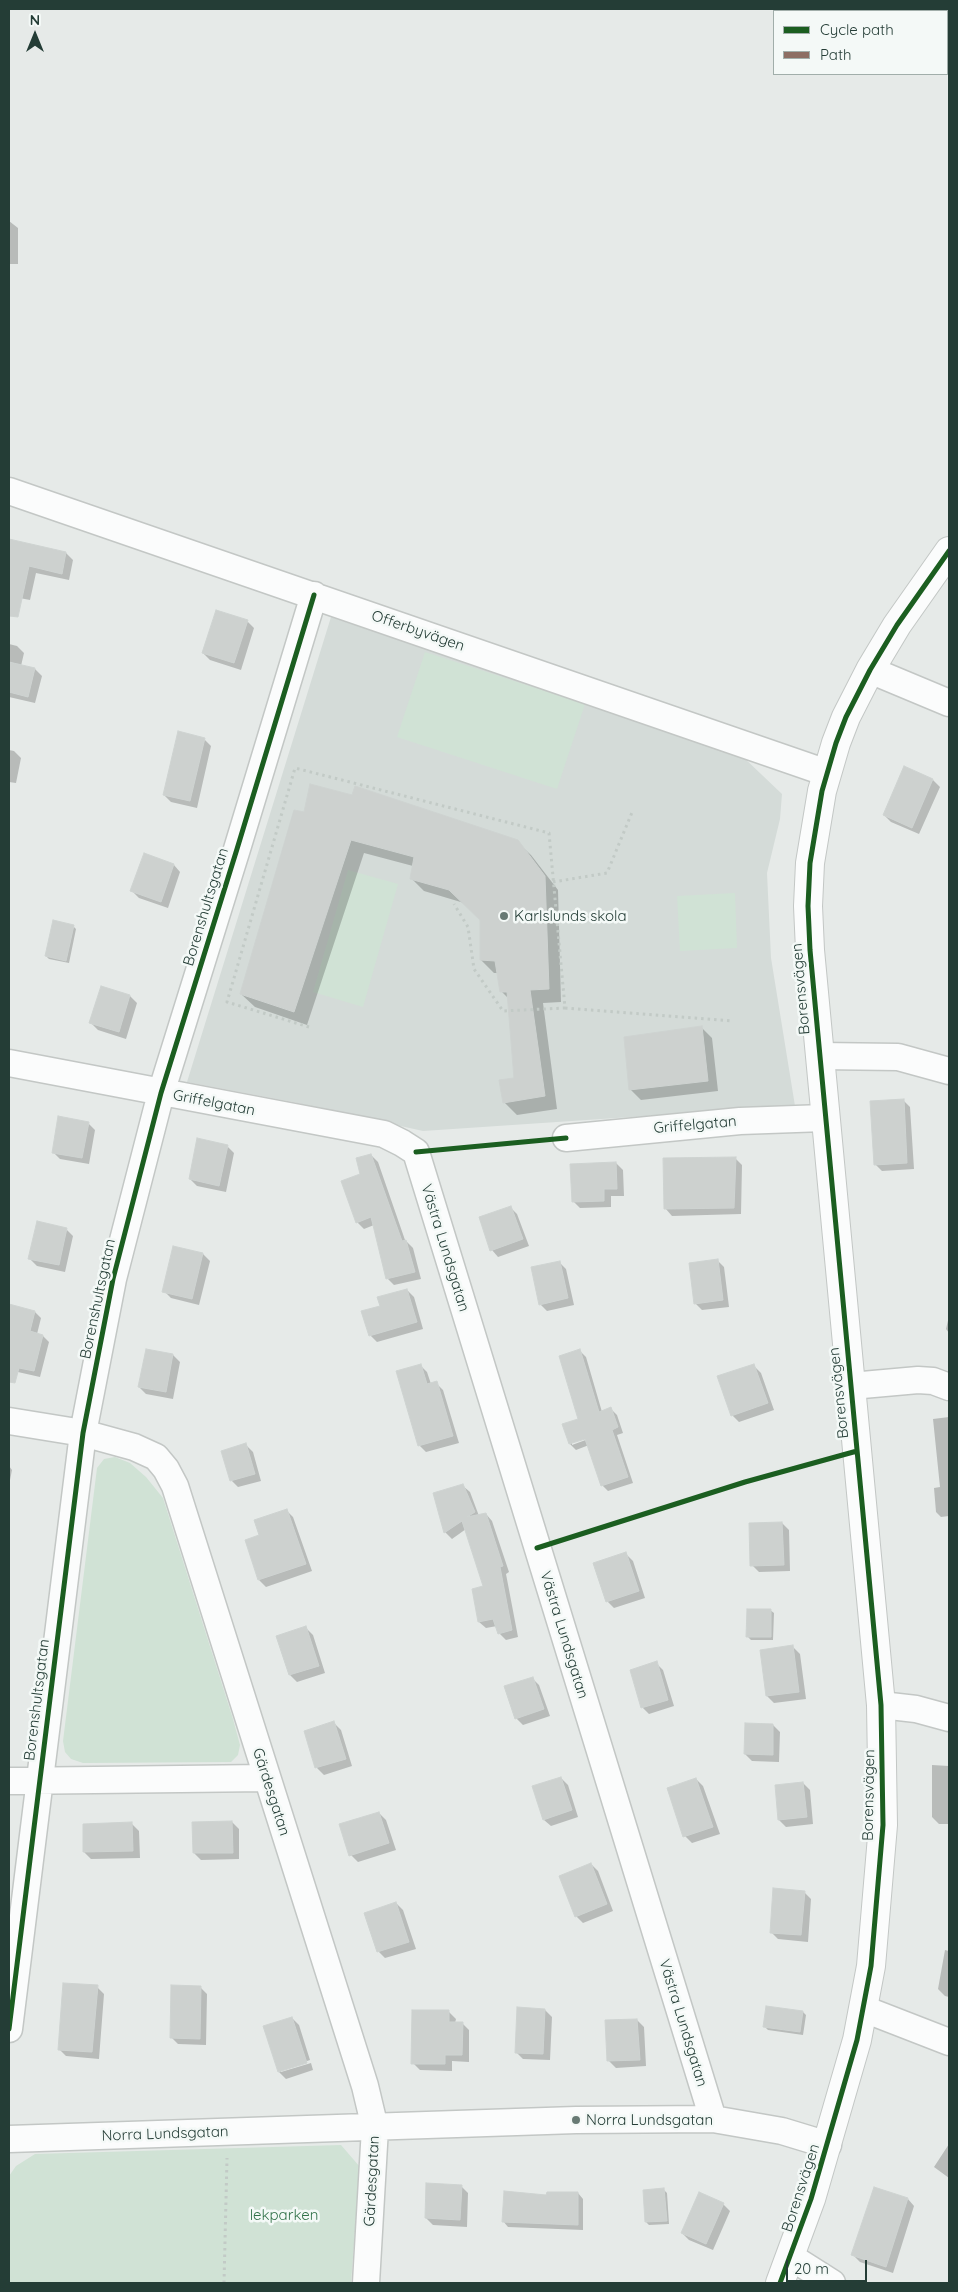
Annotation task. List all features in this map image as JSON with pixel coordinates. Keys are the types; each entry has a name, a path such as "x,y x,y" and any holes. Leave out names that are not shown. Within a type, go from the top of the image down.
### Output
{"street":[{"name":"Offerbyvägen","path":"9,491 827,773"},
{"name":"Borensvägen","path":"780,2283 791,2257 828,2145 864,2009 871,1966 883,1825 881,1705 824,1118 810,950 808,906 810,863 816,821 827,773 846,717 896,625 949,551"},
{"name":"Borenshultsgatan","path":"9,2029 83,1433 113,1279 161,1093 257,787 314,595"},
{"path":"870,670 949,703"},
{"path":"820,1056 898,1057 949,1071"},
{"name":"Griffelgatan","path":"9,1063 384,1134 416,1152"},
{"name":"Griffelgatan","path":"566,1138 740,1121 824,1118"},
{"name":"Västra Lundsgatan","path":"416,1152 713,2119"},
{"path":"851,1386 918,1380 949,1387"},
{"name":"Gärdesgatan","path":"9,1421 83,1433 134,1447 156,1457 166,1469 175,1486 365,2086 375,2128 366,2283"},
{"path":"881,1705 916,1709 949,1718"},
{"name":"Borenshultsgatan","path":"9,1781 266,1778"},
{"path":"864,2009 949,2042"},
{"name":"Norra Lundsgatan","path":"9,2139 576,2120 713,2119 782,2130 828,2145"},
{"path":"791,2257 832,2283"}],"path":[{"path":"309,1028 227,1002 296,768 549,833 565,1008"},
{"path":"553,882 607,873 633,810"},
{"path":"454,904 468,927 474,969 503,1011 565,1008 733,1021"},
{"path":"224,2283 227,2132"}],"shaded area":[{"name":"Karlslunds skola","path":"331,617 741,755 782,794 780,819 767,873 771,958 795,1106 423,1131 293,1102 187,1082"}],"green space":[{"path":"425,652 585,704 557,789 397,737"},
{"path":"348,870 398,884 363,1007 313,992"},
{"path":"735,893 737,948 680,951 677,896"},
{"path":"115,1457 130,1463 146,1477 163,1498 240,1745 238,1755 231,1762 83,1763 71,1759 65,1752 63,1741 97,1468 104,1459"},
{"name":"lekparken","path":"341,2145 360,2167 351,2283 9,2283 9,2176 16,2166 35,2154"}],"building":[{"path":"9,539 66,552 62,574 29,566 18,617 9,616"},
{"path":"216,610 248,620 234,663 202,653"},
{"path":"9,662 35,668 28,697 9,692"},
{"path":"178,731 205,738 190,801 163,795"},
{"path":"904,766 933,779 912,828 883,815"},
{"path":"310,784 352,795 355,786 518,840 545,876 549,989 530,990 545,1096 503,1103 499,1080 514,1078 507,992 500,992 495,961 480,960 480,920 449,890 410,879 414,857 351,840 294,1012 240,994 294,810 304,812"},
{"path":"144,853 174,864 161,902 130,891"},
{"path":"53,920 74,925 66,961 45,956"},
{"path":"101,986 130,995 119,1032 89,1023"},
{"path":"702,1026 708,1081 629,1090 624,1037"},
{"path":"904,1099 907,1163 874,1165 870,1101"},
{"path":"58,1116 89,1122 82,1158 52,1153"},
{"path":"197,1138 228,1145 219,1186 189,1179"},
{"path":"371,1154 402,1241 406,1240 415,1272 386,1279 371,1217 356,1223 341,1181 360,1174 356,1158"},
{"path":"736,1157 734,1208 664,1209 663,1158"},
{"path":"616,1162 617,1189 604,1189 604,1201 572,1202 570,1164"},
{"path":"511,1206 523,1239 490,1251 479,1217"},
{"path":"37,1221 67,1228 59,1265 28,1259"},
{"path":"173,1246 203,1253 192,1299 162,1292"},
{"path":"718,1259 723,1300 694,1304 689,1263"},
{"path":"560,1261 568,1298 539,1305 531,1267"},
{"path":"407,1289 417,1322 369,1336 361,1311 380,1306 377,1297"},
{"path":"9,1304 35,1311 30,1331 43,1335 34,1371 19,1368 15,1383 9,1382"},
{"path":"146,1349 173,1354 166,1392 138,1387"},
{"path":"580,1349 599,1412 611,1407 618,1427 612,1430 628,1477 601,1486 585,1439 569,1444 562,1424 578,1419 559,1356"},
{"path":"421,1364 427,1384 437,1381 453,1436 418,1446 396,1371"},
{"path":"754,1364 768,1403 731,1416 717,1376"},
{"path":"246,1443 255,1474 230,1481 221,1451"},
{"path":"463,1484 475,1512 467,1517 486,1513 503,1566 500,1567 512,1630 498,1634 493,1619 478,1622 472,1589 483,1586 462,1521 444,1533 433,1493"},
{"path":"287,1509 306,1564 258,1580 245,1540 259,1535 254,1520"},
{"path":"782,1522 784,1565 750,1566 749,1523"},
{"path":"626,1552 639,1591 606,1602 593,1563"},
{"path":"747,1609 771,1609 771,1637 746,1637"},
{"path":"306,1626 319,1666 289,1675 276,1636"},
{"path":"793,1645 799,1692 766,1696 760,1650"},
{"path":"657,1661 668,1700 641,1708 630,1670"},
{"path":"533,1677 544,1709 515,1719 504,1686"},
{"path":"334,1721 346,1759 315,1768 304,1731"},
{"path":"745,1723 773,1724 773,1755 744,1754"},
{"path":"561,1777 572,1810 543,1820 532,1786"},
{"path":"696,1778 713,1827 683,1837 667,1788"},
{"path":"803,1782 807,1817 778,1820 775,1785"},
{"path":"379,1812 389,1843 349,1856 339,1824"},
{"path":"232,1821 233,1853 193,1853 192,1822"},
{"path":"132,1822 133,1851 83,1852 83,1824"},
{"path":"591,1863 607,1904 575,1917 559,1876"},
{"path":"773,1888 805,1891 801,1935 770,1933"},
{"path":"396,1902 409,1942 377,1952 364,1913"},
{"path":"63,1983 98,1985 92,2052 58,2050"},
{"path":"171,1985 201,1986 200,2039 170,2038"},
{"path":"766,2006 803,2011 800,2032 763,2027"},
{"path":"517,2007 545,2009 543,2054 515,2053"},
{"path":"412,2010 449,2010 449,2022 463,2022 462,2055 445,2055 445,2064 411,2064"},
{"path":"292,2017 307,2063 278,2072 263,2026"},
{"path":"637,2019 640,2060 607,2061 605,2020"},
{"path":"426,2183 462,2185 460,2220 425,2218"},
{"path":"874,2187 908,2198 886,2267 851,2255"},
{"path":"664,2188 667,2221 645,2222 643,2190"},
{"path":"504,2191 546,2195 547,2192 578,2192 578,2225 502,2222"},
{"path":"699,2192 724,2203 706,2244 681,2233"}],"cycle path":[{"path":"780,2283 811,2199 857,2040 871,1966 883,1825 881,1705 810,950 808,906 810,863 822,791 846,717 870,670 897,625 949,551"},
{"path":"9,2029 83,1433 113,1279 161,1093 314,595"},
{"path":"416,1152 566,1138"},
{"path":"537,1548 745,1482 857,1451"}],"place":[{"name":"Karlslunds skola","path":"504,916"},
{"name":"Norra Lundsgatan","path":"576,2120"}]}
